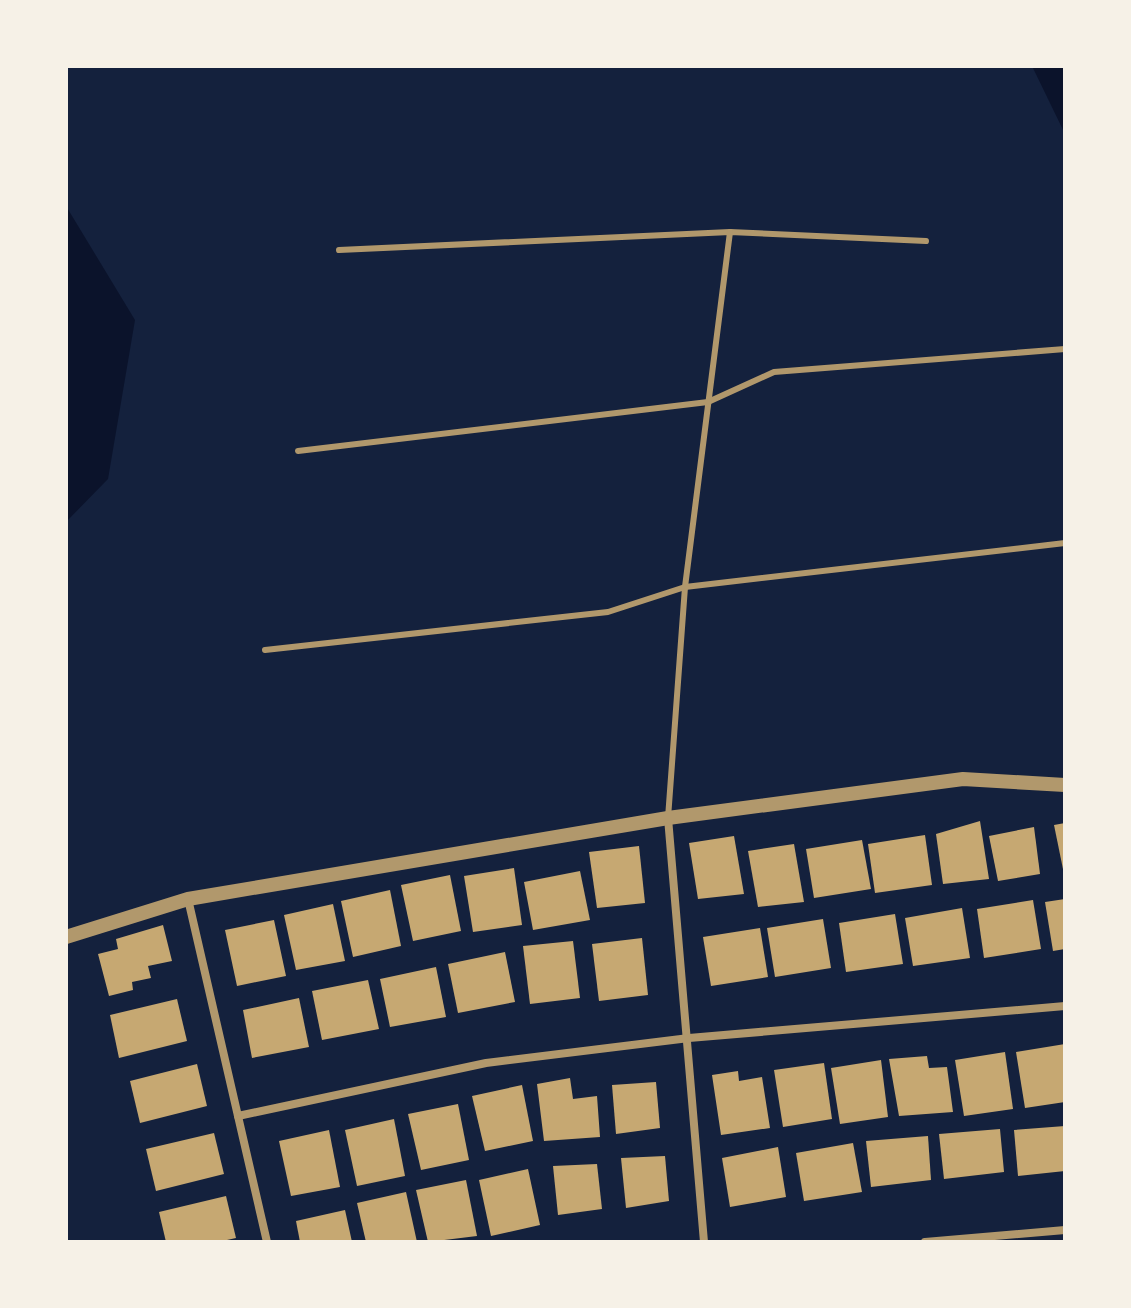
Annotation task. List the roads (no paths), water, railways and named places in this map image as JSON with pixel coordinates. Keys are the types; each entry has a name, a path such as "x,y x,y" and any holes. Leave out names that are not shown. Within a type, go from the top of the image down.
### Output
{"street":[{"path":"66,937 188,899 668,818 963,779 1065,785"},
{"path":"668,818 704,1242"},
{"path":"188,899 267,1242"},
{"path":"238,1116 486,1063 689,1038 1065,1006"},
{"path":"925,1242 1065,1230"}],"lane":[{"path":"668,818 685,587 730,232"},
{"path":"339,250 730,232 926,241"},
{"path":"298,451 708,402 774,372 1065,349"},
{"path":"265,650 608,612 685,587 1065,543"}],"water":[{"path":"1032,66 1065,66 1065,134"},
{"path":"66,206 135,320 108,479 66,522"}]}
